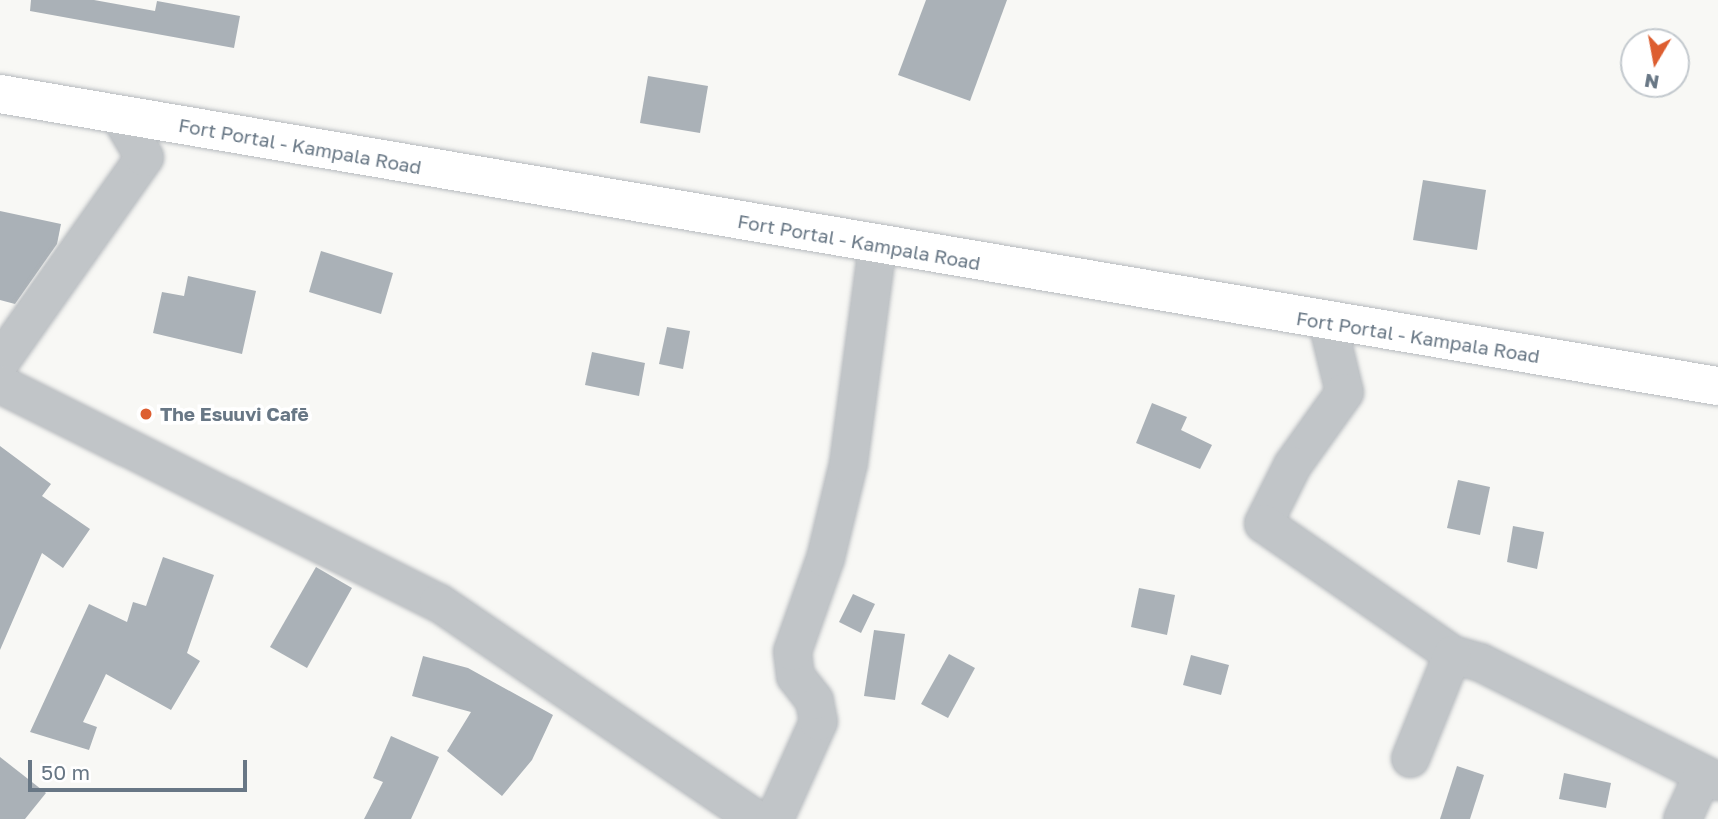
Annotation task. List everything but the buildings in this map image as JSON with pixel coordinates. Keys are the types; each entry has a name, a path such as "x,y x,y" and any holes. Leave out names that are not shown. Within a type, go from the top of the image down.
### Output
{"main road":[{"name":"Fort Portal - Kampala Road","path":"0,94 877,246 1718,386"}],"street":[{"path":"0,361 144,156 119,115"},
{"path":"774,819 818,721 814,700 795,676 792,651 825,558 848,463 877,246"},
{"path":"1327,322 1344,392 1292,465 1263,523 1452,654 1480,662 1710,778 1682,819"},
{"path":"0,384 438,602 756,819"},
{"path":"1410,758 1452,654"}],"place":[{"name":"The Esuuvi Cafē","path":"146,414"}]}
